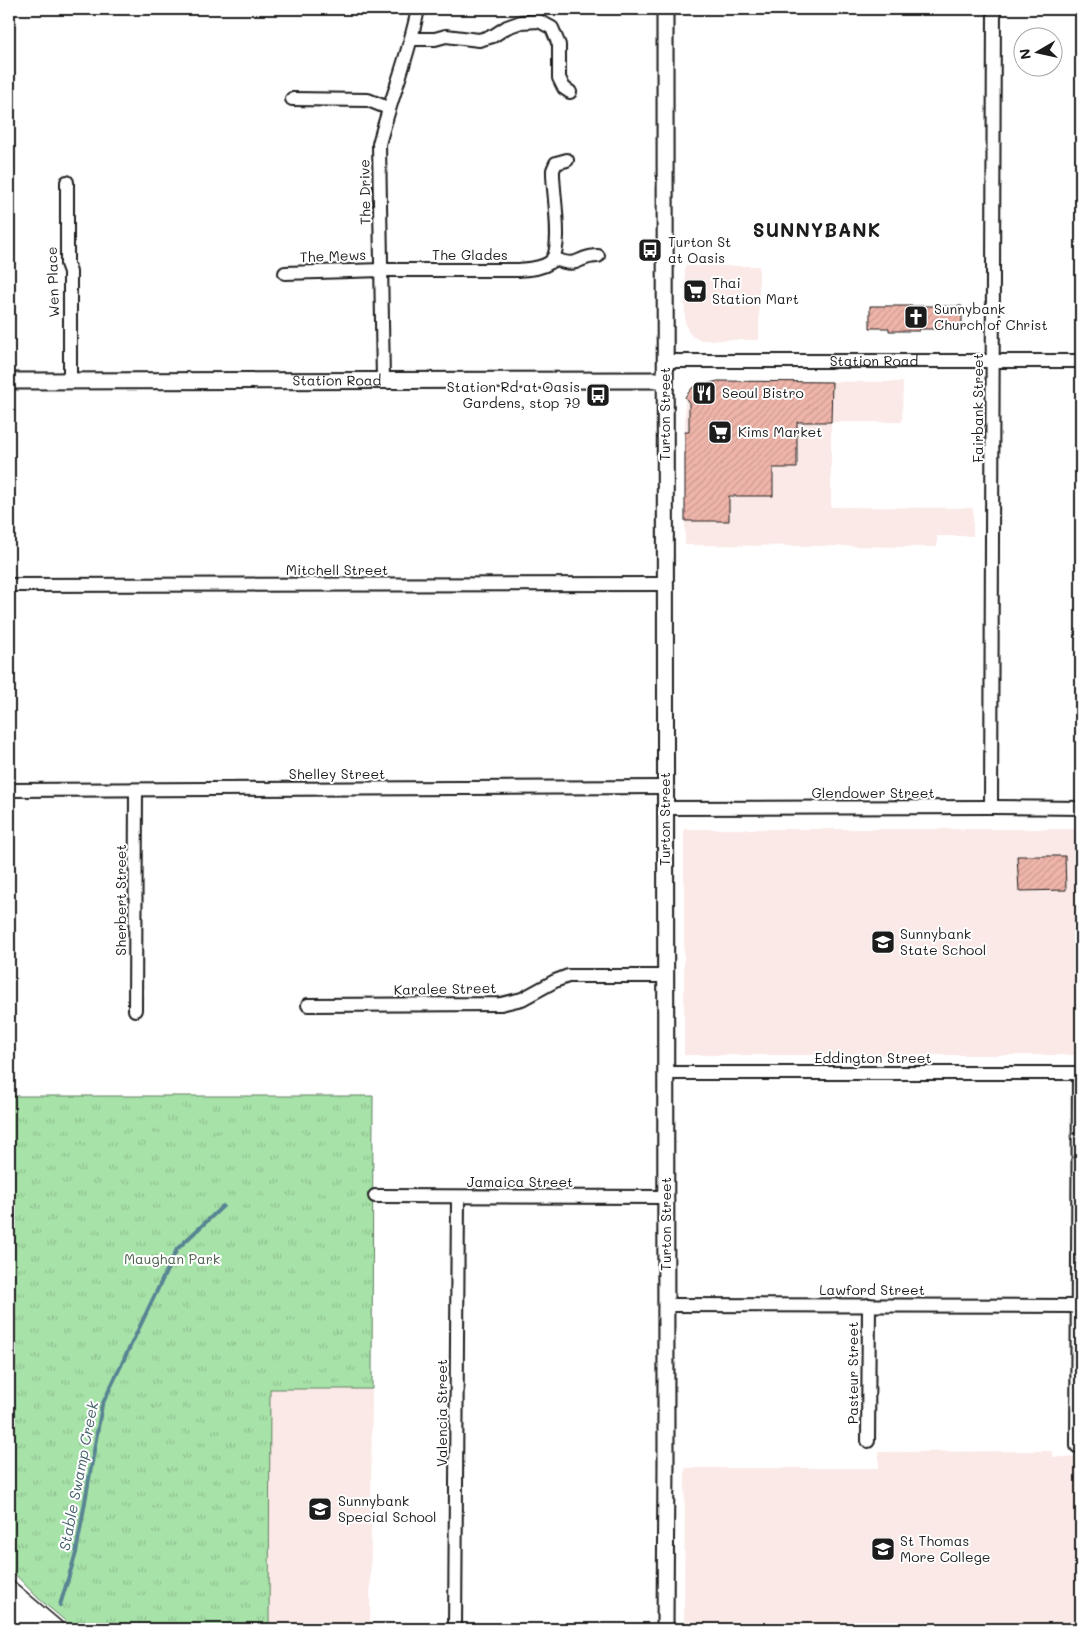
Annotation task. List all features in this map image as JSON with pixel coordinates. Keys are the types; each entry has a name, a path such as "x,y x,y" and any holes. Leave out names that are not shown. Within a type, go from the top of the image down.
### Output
{"main road":[{"path":"9,1590 56,1629"},
{"path":"9,1611 30,1629"}],"street":[{"name":"The Drive","path":"383,380 379,144 388,108 412,39 418,9"},
{"name":"Turton Street","path":"664,1629 666,1304 665,9"},
{"name":"Fairbank Street","path":"991,807 994,9"},
{"path":"412,39 435,39 446,36 479,40 492,36 520,22 539,21 552,28 559,45 559,78 564,88 570,92"},
{"path":"292,99 368,100 388,108"},
{"path":"567,160 556,163 553,170 558,236 556,252 553,258 564,263 576,264 588,256 598,256"},
{"name":"Wen Place","path":"66,182 67,264 70,272 70,381"},
{"name":"The Glades","path":"382,270 537,269 551,262 553,258"},
{"name":"The Mews","path":"285,273 382,270"},
{"name":"Station Road","path":"665,361 1081,361"},
{"name":"Station Road","path":"9,381 665,380"},
{"name":"Mitchell Street","path":"9,585 665,584"},
{"name":"Shelley Street","path":"9,790 666,787"},
{"name":"Sherbert Street","path":"136,790 136,1010"},
{"name":"Glendower Street","path":"665,808 1081,808"},
{"name":"Karalee Street","path":"308,1005 502,1004 522,1000 555,980 568,976 665,976"},
{"name":"Eddington Street","path":"666,1073 1080,1073"},
{"path":"1077,1446 1080,1073"},
{"name":"Jamaica Street","path":"375,1196 666,1197"},
{"name":"Valencia Street","path":"455,1629 458,1197"},
{"name":"Lawford Street","path":"666,1304 1078,1306"},
{"name":"Pasteur Street","path":"868,1441 869,1305"}],"shaded area":[{"path":"685,266 759,266 759,340 702,340 693,337 688,331 685,322"},
{"path":"718,381 903,382 902,422 831,422 831,507 973,508 973,536 937,536 937,547 685,545 685,397 693,387"},
{"name":"Sunnybank State School","path":"684,829 1081,829 1081,1055 684,1055"},
{"name":"Sunnybank Special School","path":"270,1388 372,1389 370,1629 269,1629"},
{"name":"St Thomas More College","path":"1052,1451 1053,1457 1081,1457 1081,1629 684,1629 685,1468 879,1468 879,1452"}],"green space":[{"name":"Maughan Park","path":"9,1096 373,1096 372,1389 270,1389 269,1629 75,1629 38,1598 9,1568"}],"building":[{"name":"Sunnybank Church of Christ","path":"870,306 962,306 962,329 889,331 889,328 870,328"},
{"path":"718,381 832,382 831,422 797,422 797,468 773,468 773,496 729,496 729,521 685,521 685,432 689,432 689,403 685,397 693,387"},
{"path":"1017,856 1065,856 1066,890 1019,891"}],"waterway":[{"name":"Stable Swamp Creek","path":"60,1605 76,1553 102,1405 177,1249 223,1206"}],"place":[{"name":"Turton St at Oasis","path":"650,250"},
{"name":"Thai Station Mart","path":"695,291"},
{"name":"Sunnybank Church of Christ","path":"916,317"},
{"name":"Seoul Bistro","path":"704,393"},
{"name":"Station Rd at Oasis Gardens, stop 79","path":"598,395"},
{"name":"Kims Market","path":"720,432"},
{"name":"Sunnybank State School","path":"883,942"},
{"name":"Sunnybank Special School","path":"320,1509"},
{"name":"St Thomas More College","path":"883,1549"}],"district":[{"name":"SUNNYBANK","path":"817,230"}]}
